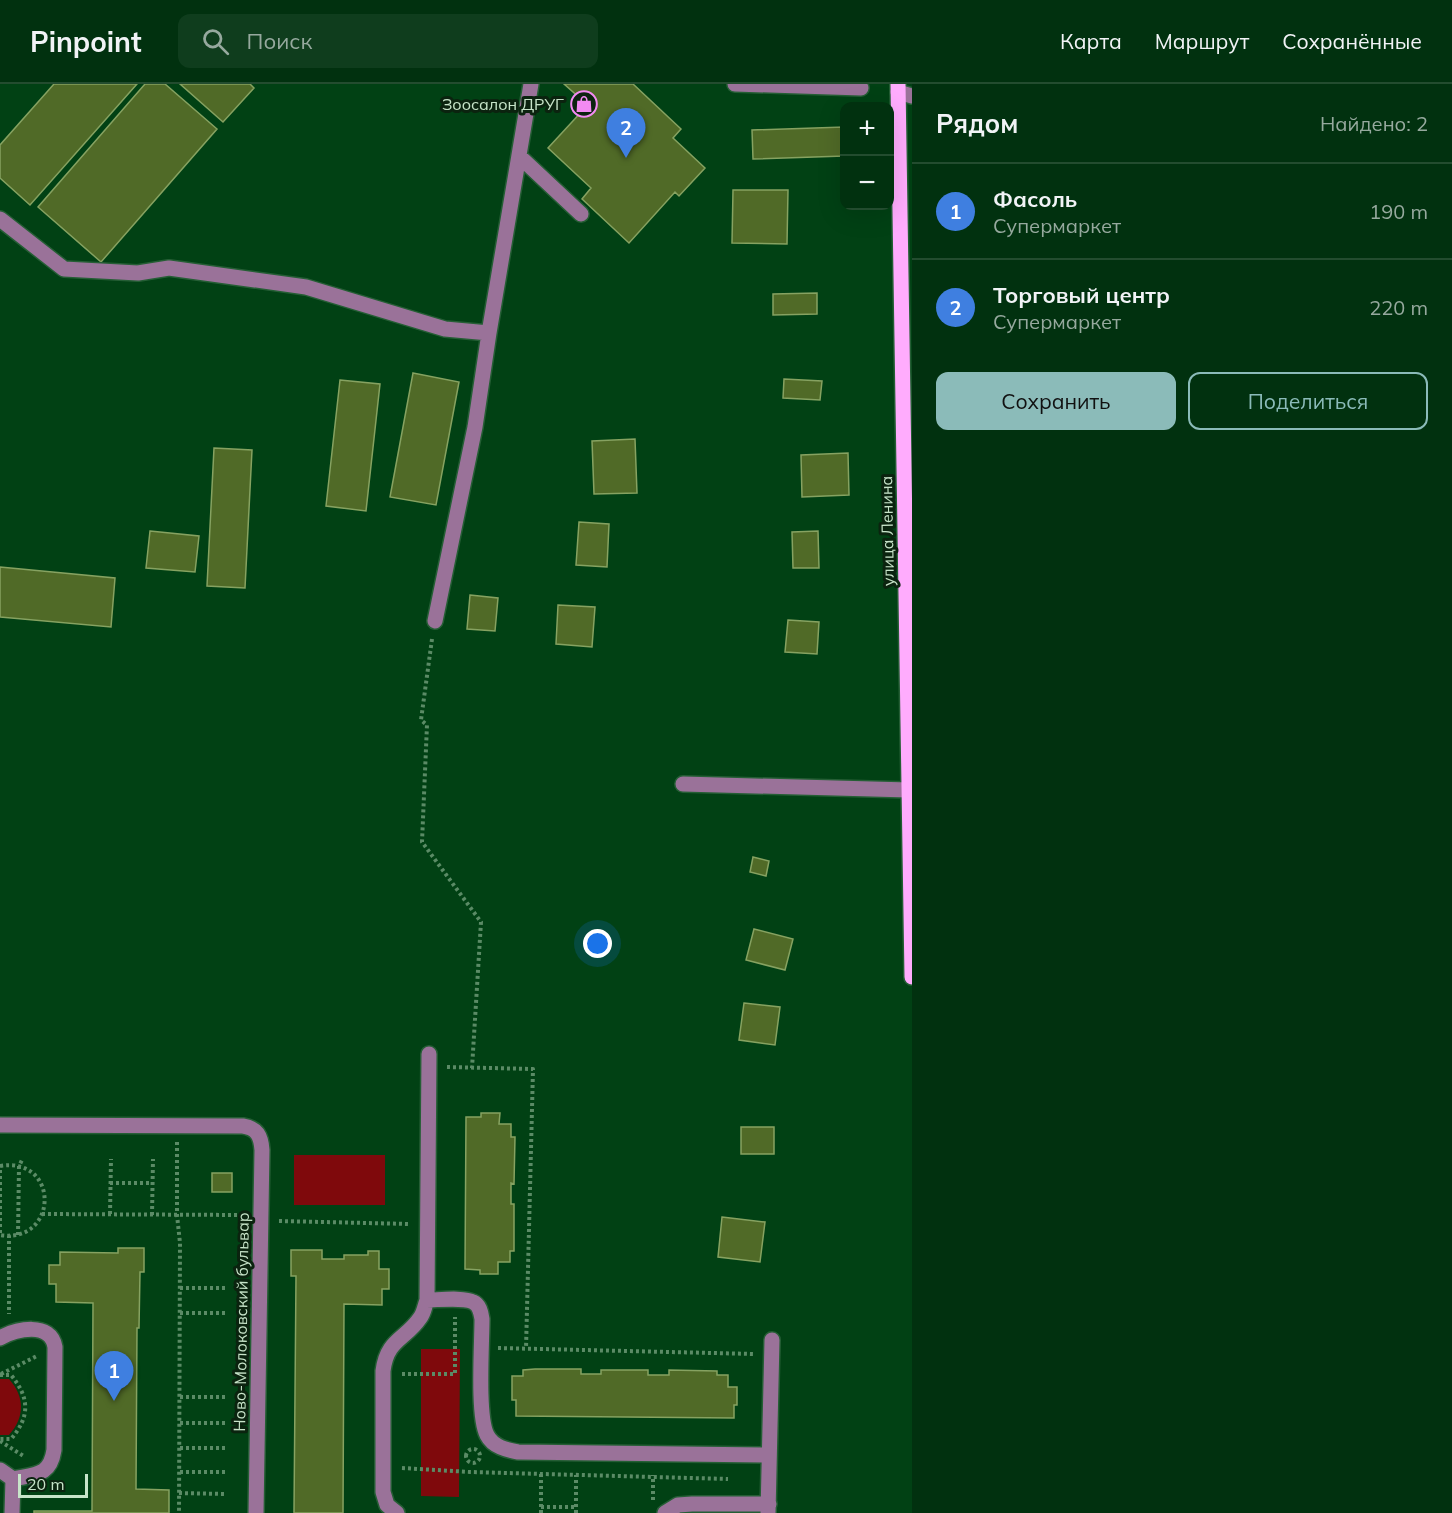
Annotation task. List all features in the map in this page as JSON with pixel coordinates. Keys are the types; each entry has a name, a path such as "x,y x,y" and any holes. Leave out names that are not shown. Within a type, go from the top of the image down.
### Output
{"main road":[{"name":"улица Ленина","path":"903,91 912,977"}],"street":[{"path":"435,621 475,427 531,84"},
{"path":"735,84 861,88"},
{"path":"519,156 581,214"},
{"path":"0,219 64,268 138,273 169,268 306,287 445,329 489,333"},
{"path":"683,784 909,790"},
{"path":"397,1513 387,1505 383,1492 383,1374 389,1349 421,1317 427,1300 429,1061"},
{"path":"0,1125 177,1126"},
{"name":"Ново-Молоковский бульвар","path":"177,1126 251,1127 261,1139 256,1513"},
{"path":"427,1300 474,1302 480,1309 482,1319 482,1417 487,1437 502,1450 542,1453 769,1455"},
{"path":"4,1335 20,1330 39,1330 48,1333 53,1338 55,1347 52,1464 38,1474 6,1474 12,1513"},
{"path":"665,1513 678,1505 728,1504 769,1509 772,1347"}],"path":[{"path":"435,621 421,720 427,725 422,842 481,922 472,1068"},
{"path":"429,1061 472,1068 533,1070 526,1349"},
{"path":"177,1126 177,1215 180,1243 179,1513"},
{"path":"18,1235 19,1166 23,1158"},
{"path":"110,1214 111,1159"},
{"path":"152,1215 153,1159"},
{"path":"0,1165 19,1166 31,1171 39,1179 44,1189 45,1200 42,1214 30,1229 18,1235 0,1235 0,1165"},
{"path":"110,1183 152,1183"},
{"path":"42,1214 247,1215 277,1221 428,1224"},
{"path":"4,1335 9,1236"},
{"path":"180,1288 226,1288"},
{"path":"383,1374 455,1374 455,1300"},
{"path":"180,1313 226,1313"},
{"path":"0,1375 55,1347"},
{"path":"482,1347 526,1349 772,1347"},
{"path":"0,1375 11,1376 19,1385 24,1396 25,1407 24,1419 19,1429 11,1439 0,1439"},
{"path":"180,1397 225,1397"},
{"path":"180,1423 225,1423"},
{"path":"180,1448 225,1448"},
{"path":"541,1513 542,1453"},
{"path":"653,1501 654,1454"},
{"path":"728,1504 729,1455"},
{"path":"470,1472 472,1463"},
{"path":"383,1467 470,1472 728,1479"},
{"path":"180,1472 225,1472"},
{"path":"541,1507 576,1510 576,1475"},
{"path":"179,1493 225,1494"}],"shaded area":[{"path":"294,1155 385,1155 385,1205 294,1205"},
{"path":"421,1349 460,1349 459,1497 421,1496"},
{"path":"0,1379 9,1379 20,1400 18,1421 9,1435 0,1435"}],"building":[{"path":"54,84 137,84 30,205 0,178 0,145"},
{"path":"145,84 165,84 217,129 101,262 38,207"},
{"path":"180,84 250,84 254,88 223,122"},
{"path":"564,84 633,84 681,129 673,138 705,168 679,196 675,192 629,243 582,199 591,188 548,148 584,109 579,103 582,100"},
{"path":"840,127 840,156 753,159 752,130"},
{"path":"733,190 788,190 787,244 732,243"},
{"path":"817,293 817,314 773,315 773,294"},
{"path":"413,373 459,382 436,505 390,497"},
{"path":"784,379 822,381 820,400 783,398"},
{"path":"340,380 380,384 366,511 326,506"},
{"path":"635,439 637,493 594,494 592,441"},
{"path":"214,448 252,450 245,588 207,586"},
{"path":"848,453 849,495 802,497 801,455"},
{"path":"579,522 609,524 607,567 576,565"},
{"path":"150,531 199,536 195,572 146,568"},
{"path":"818,531 819,568 793,568 792,532"},
{"path":"0,567 115,578 111,627 0,617"},
{"path":"470,595 498,598 495,631 467,629"},
{"path":"558,605 595,607 592,647 556,644"},
{"path":"788,620 819,622 817,654 785,652"},
{"path":"753,857 769,861 766,876 750,872"},
{"path":"754,929 793,939 785,970 746,960"},
{"path":"744,1003 780,1007 775,1045 739,1040"},
{"path":"481,1113 500,1113 499,1124 511,1124 511,1137 515,1137 514,1184 511,1183 511,1204 514,1204 514,1251 510,1251 510,1262 498,1262 498,1274 480,1274 480,1270 465,1269 466,1117 481,1117"},
{"path":"741,1127 774,1127 774,1154 741,1154"},
{"path":"212,1173 232,1173 232,1192 212,1192"},
{"path":"722,1217 765,1222 760,1262 718,1257"},
{"path":"118,1248 144,1248 144,1272 140,1272 139,1328 137,1328 136,1489 169,1490 169,1513 34,1513 34,1511 92,1511 93,1303 56,1302 56,1284 49,1284 49,1265 60,1265 60,1252 118,1253"},
{"path":"291,1250 322,1250 322,1259 344,1259 344,1255 368,1255 368,1251 379,1251 379,1269 389,1269 389,1289 382,1289 382,1305 344,1304 343,1513 294,1513 296,1276 291,1276"},
{"path":"581,1369 581,1374 601,1374 601,1370 648,1370 648,1375 669,1375 669,1370 717,1371 717,1375 728,1375 728,1387 737,1387 737,1405 734,1405 734,1418 516,1416 516,1400 512,1400 512,1376 523,1376 523,1370"}],"place":[{"name":"Зоосалон ДРУГ","path":"584,104"},
{"name":"Торговый центр","path":"626,158"},
{"name":"Фасоль","path":"114,1401"}]}
